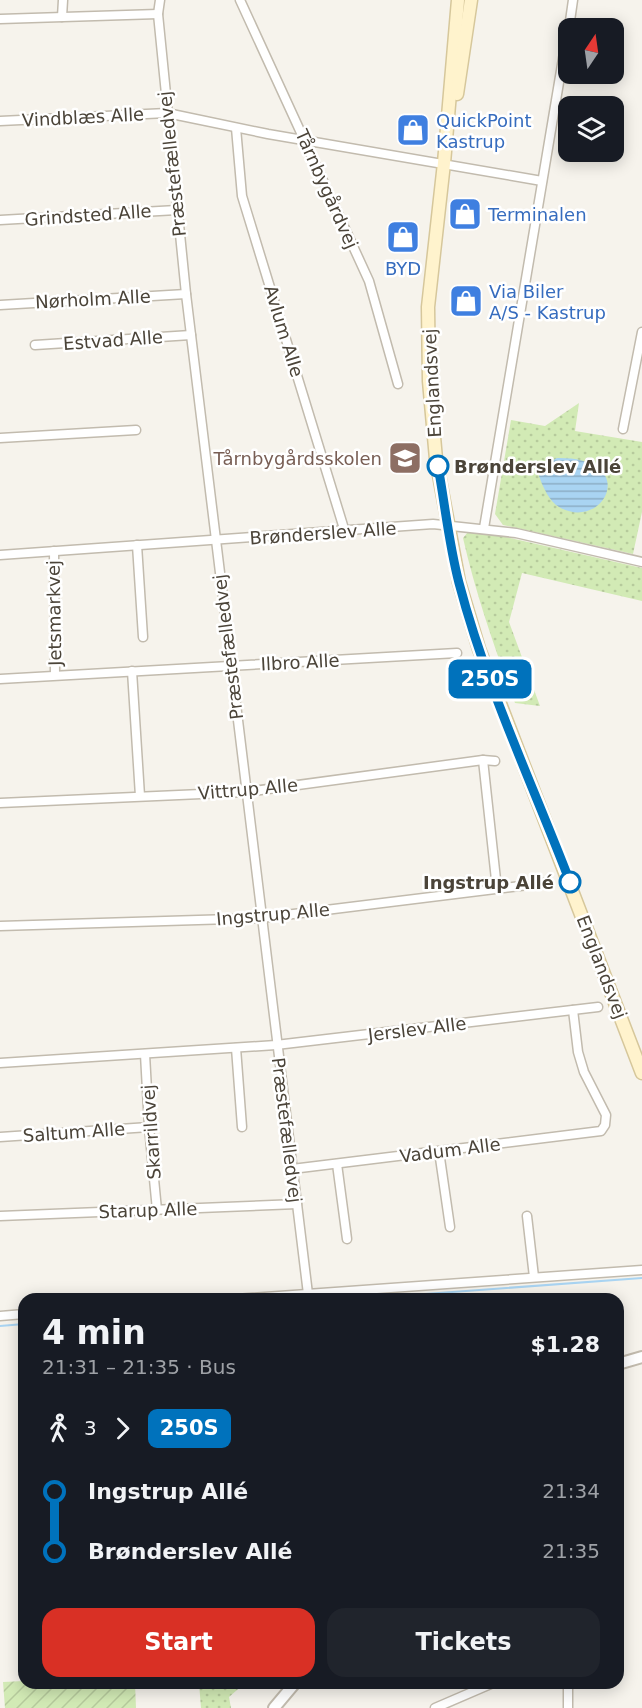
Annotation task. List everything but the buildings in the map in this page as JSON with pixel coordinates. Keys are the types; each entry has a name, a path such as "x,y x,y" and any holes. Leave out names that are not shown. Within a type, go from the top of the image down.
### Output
{"main road":[{"name":"Englandsvej","path":"458,0 444,163 428,307 429,381 435,448 448,525 459,582 483,659 642,1073"},
{"name":"Englandsvej","path":"444,163 471,0"}],"street":[{"path":"62,17 63,0"},
{"name":"Præstefælledvej","path":"160,0 158,14 166,113 186,294 308,1293"},
{"name":"Tårnbygårdvej","path":"240,0 369,281 398,384"},
{"path":"571,18 573,0"},
{"path":"0,19 158,14"},
{"path":"484,528 559,84"},
{"name":"Vindblæs Alle","path":"0,121 166,113 306,141 542,181"},
{"name":"Avlum Alle","path":"236,128 242,196 345,532"},
{"name":"Grindsted Alle","path":"0,220 177,210"},
{"name":"Nørholm Alle","path":"0,304 186,294"},
{"path":"623,429 642,332"},
{"name":"Estvad Alle","path":"35,345 191,335"},
{"path":"0,438 136,430"},
{"name":"Brønderslev Alle","path":"0,555 433,524 516,533 642,562"},
{"path":"137,545 142,637"},
{"name":"Jetsmarkvej","path":"54,551 55,675"},
{"name":"Ilbro Alle","path":"0,680 457,653"},
{"path":"132,671 140,796"},
{"path":"483,760 497,889"},
{"name":"Vittrup Alle","path":"0,804 246,792 495,760"},
{"name":"Ingstrup Alle","path":"0,926 261,918 544,883"},
{"name":"Jerslev Alle","path":"0,1064 276,1045 598,1007"},
{"name":"Vadum Alle","path":"292,1169 601,1131 605,1125 606,1115 584,1072 578,1052 573,1010"},
{"path":"236,1048 242,1127"},
{"name":"Skarrildvej","path":"145,1054 157,1210"},
{"name":"Saltum Alle","path":"0,1137 149,1126"},
{"path":"440,1151 450,1227"},
{"path":"338,1164 347,1239"},
{"name":"Starup Alle","path":"0,1216 297,1204"},
{"path":"527,1216 534,1277"},
{"path":"321,1293 642,1270"},
{"path":"0,1316 18,1314"},
{"path":"624,1362 642,1357"},
{"path":"274,1708 290,1689"},
{"path":"435,1708 479,1689"},
{"path":"568,1689 568,1708"}],"green space":[{"path":"579,403 575,431 642,442 642,512 633,554 503,525 495,514 511,420 545,426"},
{"path":"468,532 484,532 642,568 642,601 522,573 509,622 540,706 515,703 474,580 463,538"},
{"path":"18,1681 18,1689 135,1689 136,1708 5,1708 3,1682"},
{"path":"199,1689 238,1689 229,1697 231,1708 201,1708"}],"water":[{"path":"557,458 583,461 600,469 607,480 607,492 601,503 590,510 575,512 559,507 552,501 539,476 542,466"}],"waterway":[{"path":"438,1293 642,1278"},
{"path":"0,1326 18,1324"}],"bus line":[{"name":"250S","path":"438,466 459,582 479,649 518,755 570,882"}],"place":[{"name":"QuickPoint Kastrup","path":"413,130"},
{"name":"Terminalen","path":"465,214"},
{"name":"BYD","path":"403,237"},
{"name":"Via Biler A/S - Kastrup","path":"466,301"},
{"name":"Tårnbygårdsskolen","path":"405,458"},
{"name":"Brønderslev Allé","path":"438,466"},
{"name":"Ingstrup Allé","path":"570,882"}]}
